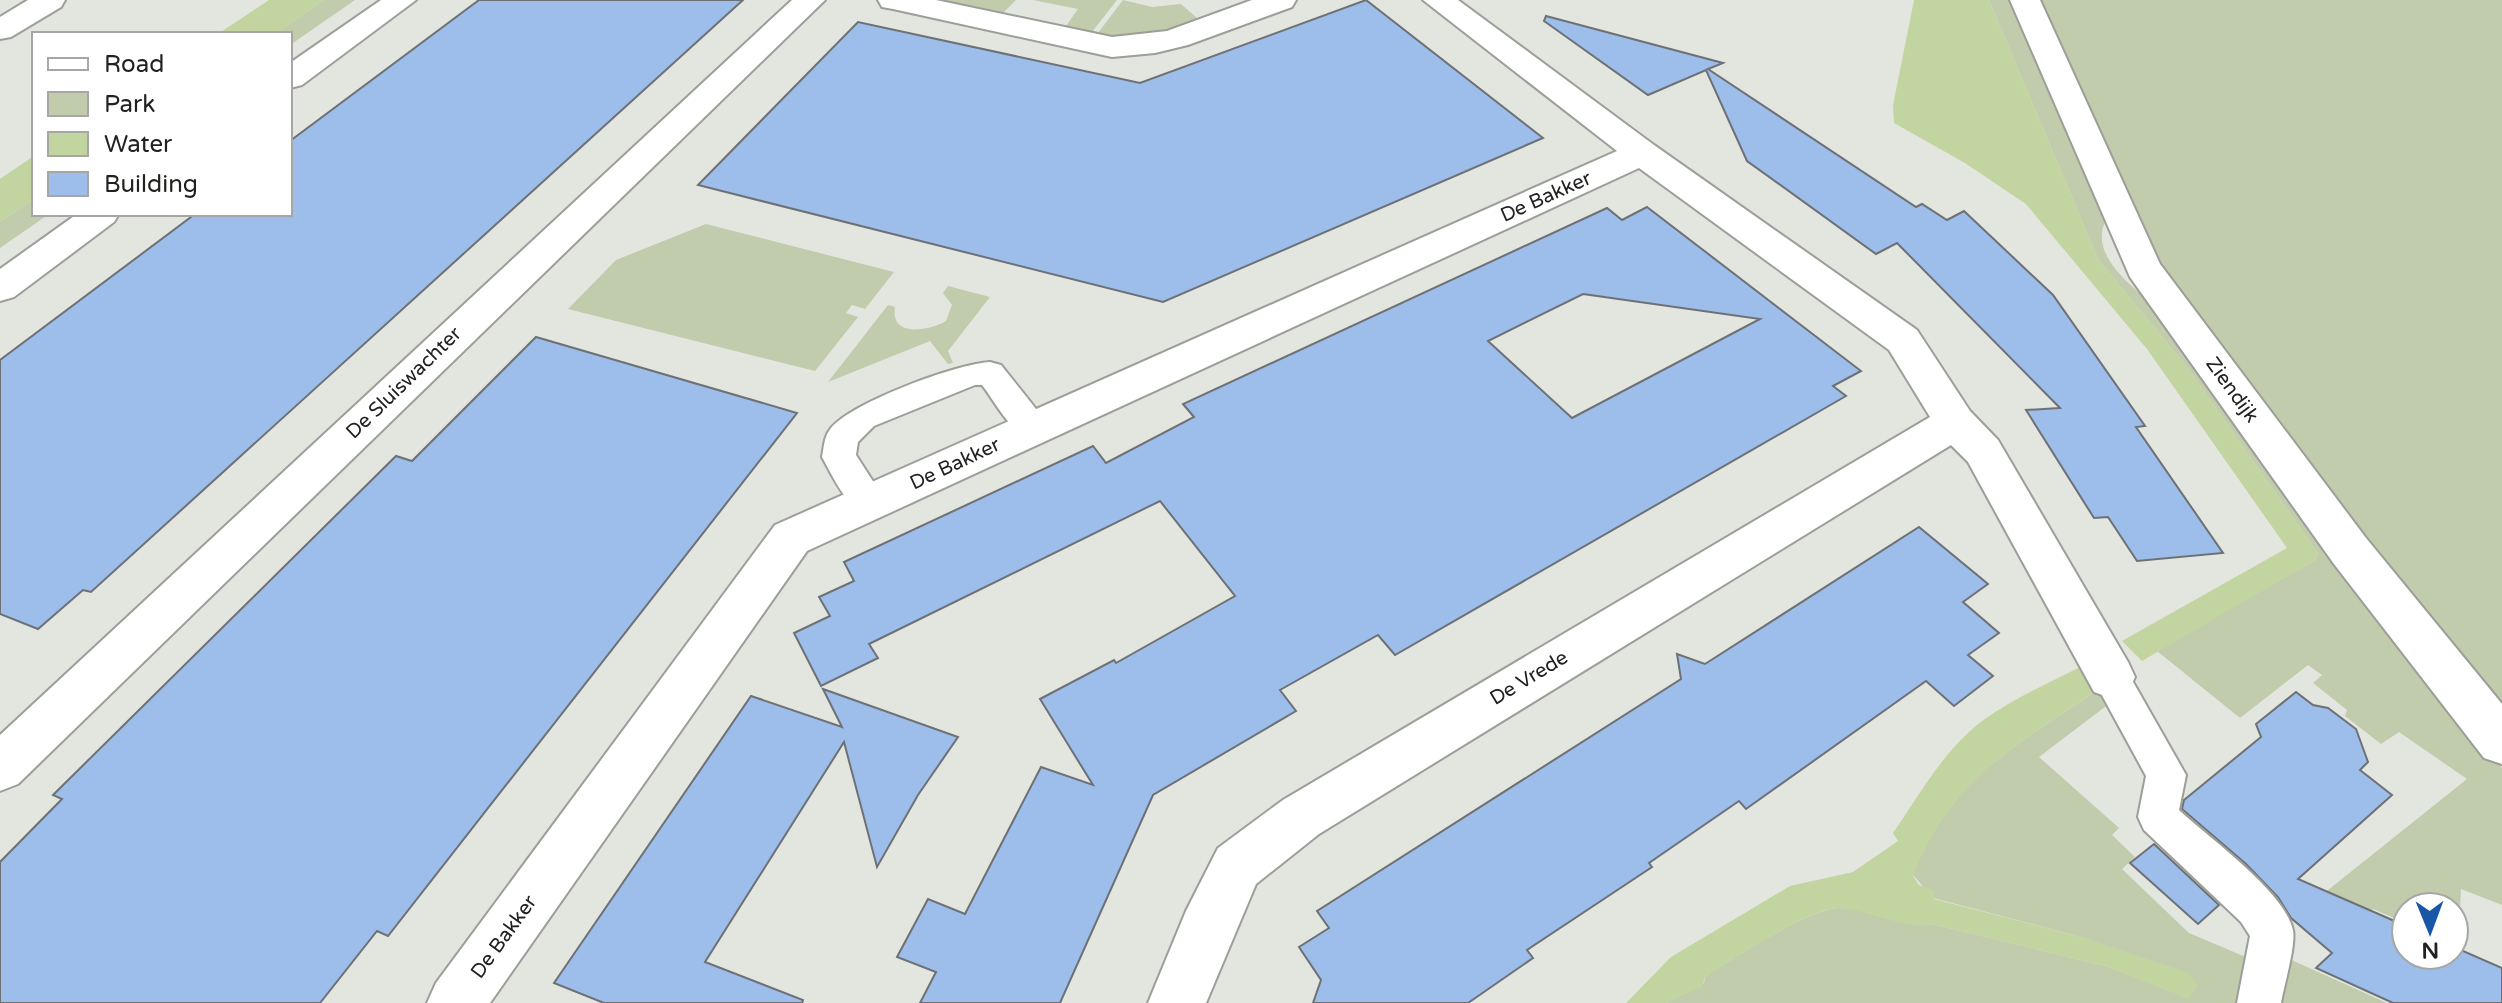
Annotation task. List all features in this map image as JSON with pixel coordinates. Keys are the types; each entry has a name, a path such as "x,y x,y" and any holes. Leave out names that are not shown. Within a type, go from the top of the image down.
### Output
{"street":[{"path":"0,30 50,0"},
{"path":"292,77 401,0"},
{"name":"De Sluiswachter","path":"0,768 810,0"},
{"path":"893,0 1112,47 1135,48 1157,44 1281,0"},
{"path":"1438,0 1642,153 1903,340 1955,422 1983,451 2111,677"},
{"name":"Ziendijk","path":"2025,0 2143,268 2350,551 2502,742"},
{"name":"De Bakker","path":"456,1003 791,538 1642,153"},
{"path":"0,288 98,216"},
{"name":"De Vrede","path":"1177,1003 1206,930 1237,866 1301,817 1955,422"}],"lane":[{"path":"870,503 839,457 842,437 863,418 971,374 990,373 1033,428"},
{"path":"2111,677 2166,775 2158,817 2256,908 2272,932 2259,1003"}],"green space":[{"path":"324,0 355,0 292,44 292,32 278,32"},
{"path":"940,0 1016,0 1002,14"},
{"path":"1033,0 1117,0 1092,32 1066,26 1078,9"},
{"path":"1123,0 1152,7 1181,4 1197,18 1174,29 1149,35 1098,33"},
{"path":"1989,0 2018,0 2111,208 2104,223 2102,243 2112,264 2129,283 2157,305 2302,505 2502,768 2502,905 2461,889 2390,891 2390,916 2373,909 2330,949 2293,918 2467,779 2399,732 2381,744 2345,716 2347,710 2313,683 2322,675 2308,665 2240,718 2157,651 2315,560 2318,553 2186,366 2098,259"},
{"path":"2037,0 2502,0 2502,727 2176,297"},
{"path":"32,200 32,216 46,216 0,248 0,222"},
{"path":"706,224 894,272 865,309 852,305 846,313 858,317 815,371 568,309 616,260"},
{"path":"948,286 990,297 948,351 953,363 948,364 930,341 828,382 888,305 895,307 898,324 904,328 921,329 946,321 952,305 943,293"},
{"path":"2106,684 2118,697 2039,757 2119,828 2112,835 2135,857 2122,869 2189,933 2248,958 2265,948 2387,1003 1666,1003 1704,983 1705,977 1772,935 1811,916 1841,908 1909,923 1932,924 2106,966 2188,998 2197,985 2085,938 1933,898 1913,875 1929,840 1969,785 2019,743"}],"water":[{"path":"269,0 324,0 278,32 221,32"},
{"path":"1914,0 1989,0 2098,259 2186,366 2318,553 2315,560 2142,661 2122,641 2287,548 2147,349 2026,204 1965,163 1894,123 1893,105"},
{"path":"32,157 32,200 0,222 0,179"},
{"path":"2086,664 2106,684 2019,743 1969,786 1929,841 1913,876 1919,885 1934,890 1934,899 2085,938 2189,973 2197,985 2188,999 2106,966 1932,924 1913,925 1842,908 1811,915 1792,924 1705,977 1702,987 1666,1003 1626,1003 1671,957 1790,886 1853,872 1898,841 1893,833 1933,773 1968,733 2007,705"}],"building":[{"path":"479,0 743,0 91,592 83,590 38,629 0,614 0,360 192,216 292,216 292,140"},
{"path":"1366,0 1543,138 1163,302 698,185 858,22 1140,83"},
{"path":"1546,16 1723,63 1708,69 1916,207 1922,204 1947,220 1964,211 2053,295 2145,426 2136,427 2223,553 2137,561 2108,517 2094,518 2026,410 2060,408 1897,243 1876,254 1747,161 1706,70 1648,95 1544,21"},
{"path":"1647,207 1861,371 1833,386 1846,396 1395,655 1378,635 1280,690 1296,711 1153,795 1060,1003 920,1003 936,972 897,957 928,899 965,914 1041,767 1093,785 1040,699 1114,660 1116,663 1235,596 1160,501 869,644 878,658 821,686 794,633 830,616 819,597 854,581 844,562 1093,446 1106,463 1194,417 1183,404 1607,208 1622,220","holes":["1583,294 1760,319 1572,418 1488,341"]},
{"path":"536,337 797,413 388,936 377,931 320,1003 0,1003 0,862 62,799 53,795 396,456 412,461"},
{"path":"1919,527 1988,584 1963,602 1999,633 1968,655 1993,676 1954,706 1926,681 1746,809 1739,801 1649,863 1652,867 1527,950 1533,958 1468,1003 1313,1003 1321,980 1299,947 1329,928 1317,911 1681,679 1677,654 1705,664"},
{"path":"823,689 958,737 918,795 877,867 844,742 705,962 803,1000 802,1003 604,1003 554,983 751,696 842,727"},
{"path":"2296,692 2313,705 2328,708 2356,729 2368,762 2360,770 2392,795 2298,879 2390,919 2390,971 2470,971 2470,954 2502,968 2502,1003 2393,1003 2316,968 2332,953 2291,918 2278,897 2246,864 2182,809 2184,800 2261,737 2256,724"},
{"path":"2154,844 2219,905 2198,924 2130,863"}]}
